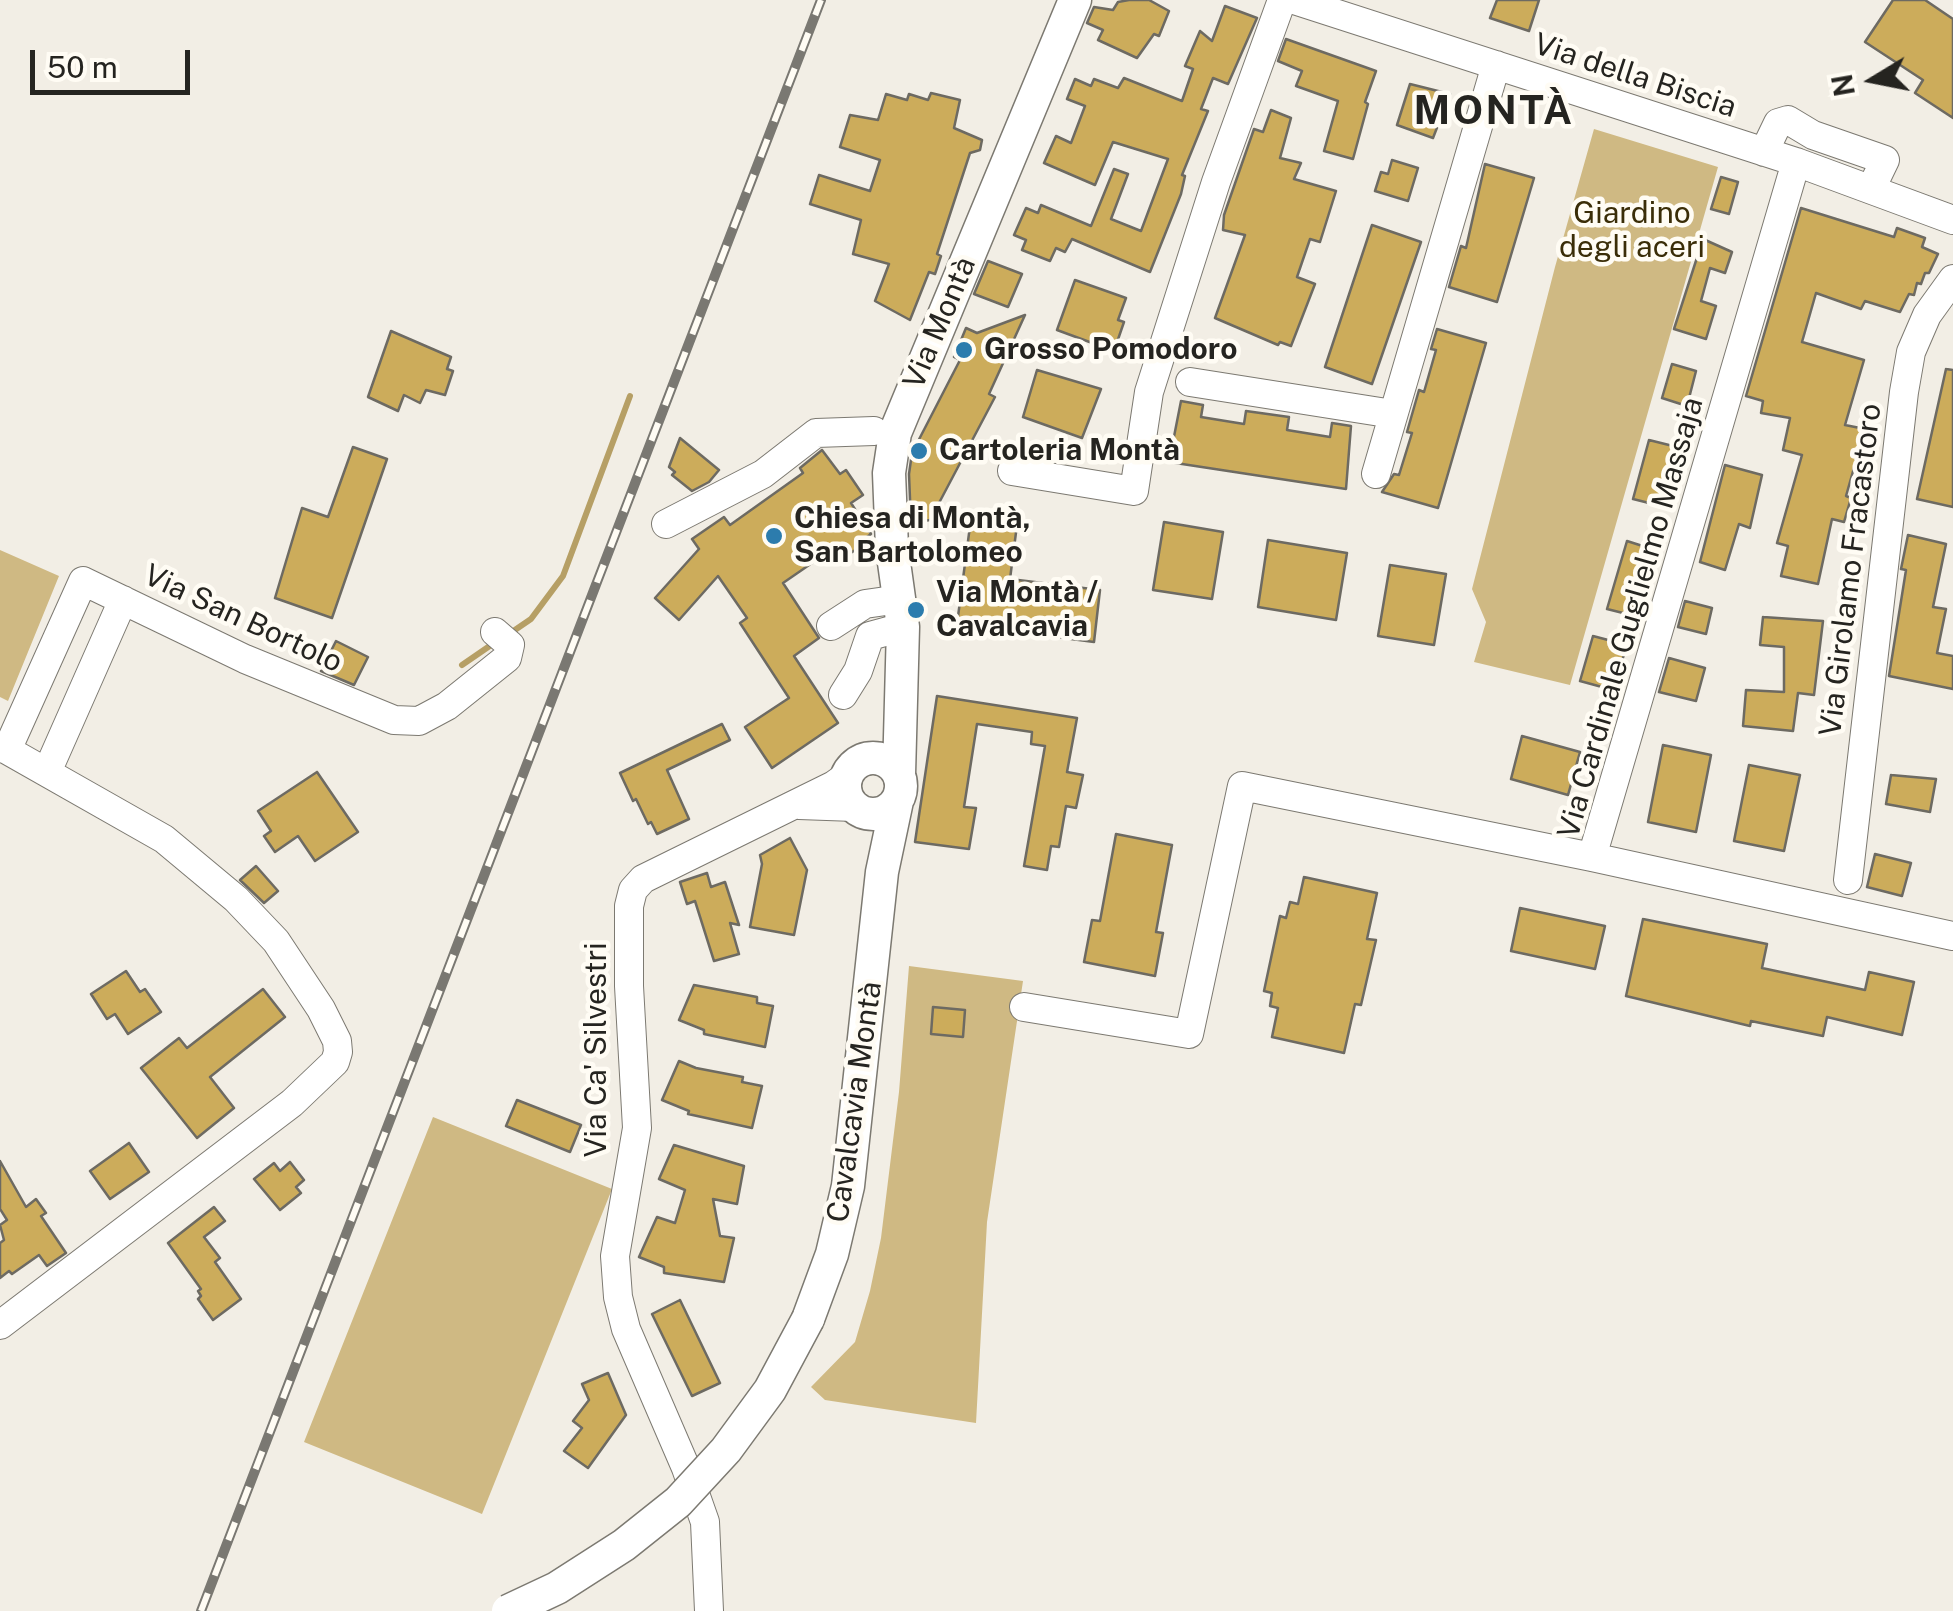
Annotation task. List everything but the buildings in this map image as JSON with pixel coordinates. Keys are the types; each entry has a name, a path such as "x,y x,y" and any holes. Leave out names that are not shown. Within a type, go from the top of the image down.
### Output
{"main road":[{"name":"Via Montà","path":"898,788 902,612 892,548 888,473 895,433 1074,0"},
{"name":"Via Montà","path":"856,767 877,738 902,662"},
{"path":"888,762 898,788 882,812 859,810 846,792 856,767 888,762"},
{"name":"Cavalcavia Montà","path":"508,1611 557,1588 624,1545 678,1502 726,1450 770,1390 808,1319 832,1254 848,1186 882,872 898,788"},
{"name":"Cavalcavia Montà","path":"859,810 871,827 882,872"}],"street":[{"path":"1012,471 1134,491 1149,392 1216,182 1282,0"},
{"name":"Via della Biscia","path":"1294,0 1796,162 1953,220"},
{"path":"1376,474 1496,65"},
{"path":"1764,152 1778,124 1788,120 1812,135 1885,160 1871,189"},
{"name":"Via Cardinale Guglielmo Massaja","path":"1796,162 1592,856 1953,936"},
{"name":"Via Girolamo Fracastoro","path":"1848,880 1904,392 1911,352 1927,315 1953,279"},
{"path":"1190,382 1393,414"},
{"path":"666,524 764,474 816,433 874,431"},
{"name":"Via San Bortolo","path":"0,1325 292,1103 336,1062 338,1052 337,1041 321,1008 276,941 236,899 164,839 3,748 83,581 245,659 394,720 419,720 447,706 508,658 502,639"},
{"path":"47,772 123,600"},
{"path":"831,626 865,604 902,612"},
{"path":"843,696 858,670 870,636 902,612"},
{"path":"793,806 834,786 856,767"},
{"path":"1024,1007 1188,1034 1242,786 1386,804 1592,856"},
{"path":"793,806 859,810"},
{"name":"Via Ca' Silvestri","path":"709,1611 704,1522 686,1468 626,1329 618,1297 615,1256 636,1128 629,906 633,890 643,878 793,806"}],"green space":[{"name":"Giardino degli aceri","path":"1594,129 1718,167 1570,685 1474,662 1486,622 1472,589"},
{"path":"0,550 59,576 8,701 0,697"},
{"path":"909,966 1023,981 987,1222 976,1423 825,1400 811,1387 855,1342 870,1291 881,1238 899,1092"},
{"path":"433,1117 612,1189 482,1514 304,1442"}],"waterway":[{"path":"509,634 531,619 563,576 630,396"},
{"path":"462,665 494,643"}],"railway":[{"path":"201,1611 821,0"}],"place":[{"name":"Grosso Pomodoro","path":"964,350"},
{"name":"Cartoleria Montà","path":"919,451"},
{"name":"Chiesa di Montà, San Bartolomeo","path":"774,536"},
{"name":"Via Montà / Cavalcavia","path":"916,610"}],"district":[{"name":"MONTÀ","path":"1494,112"}]}
